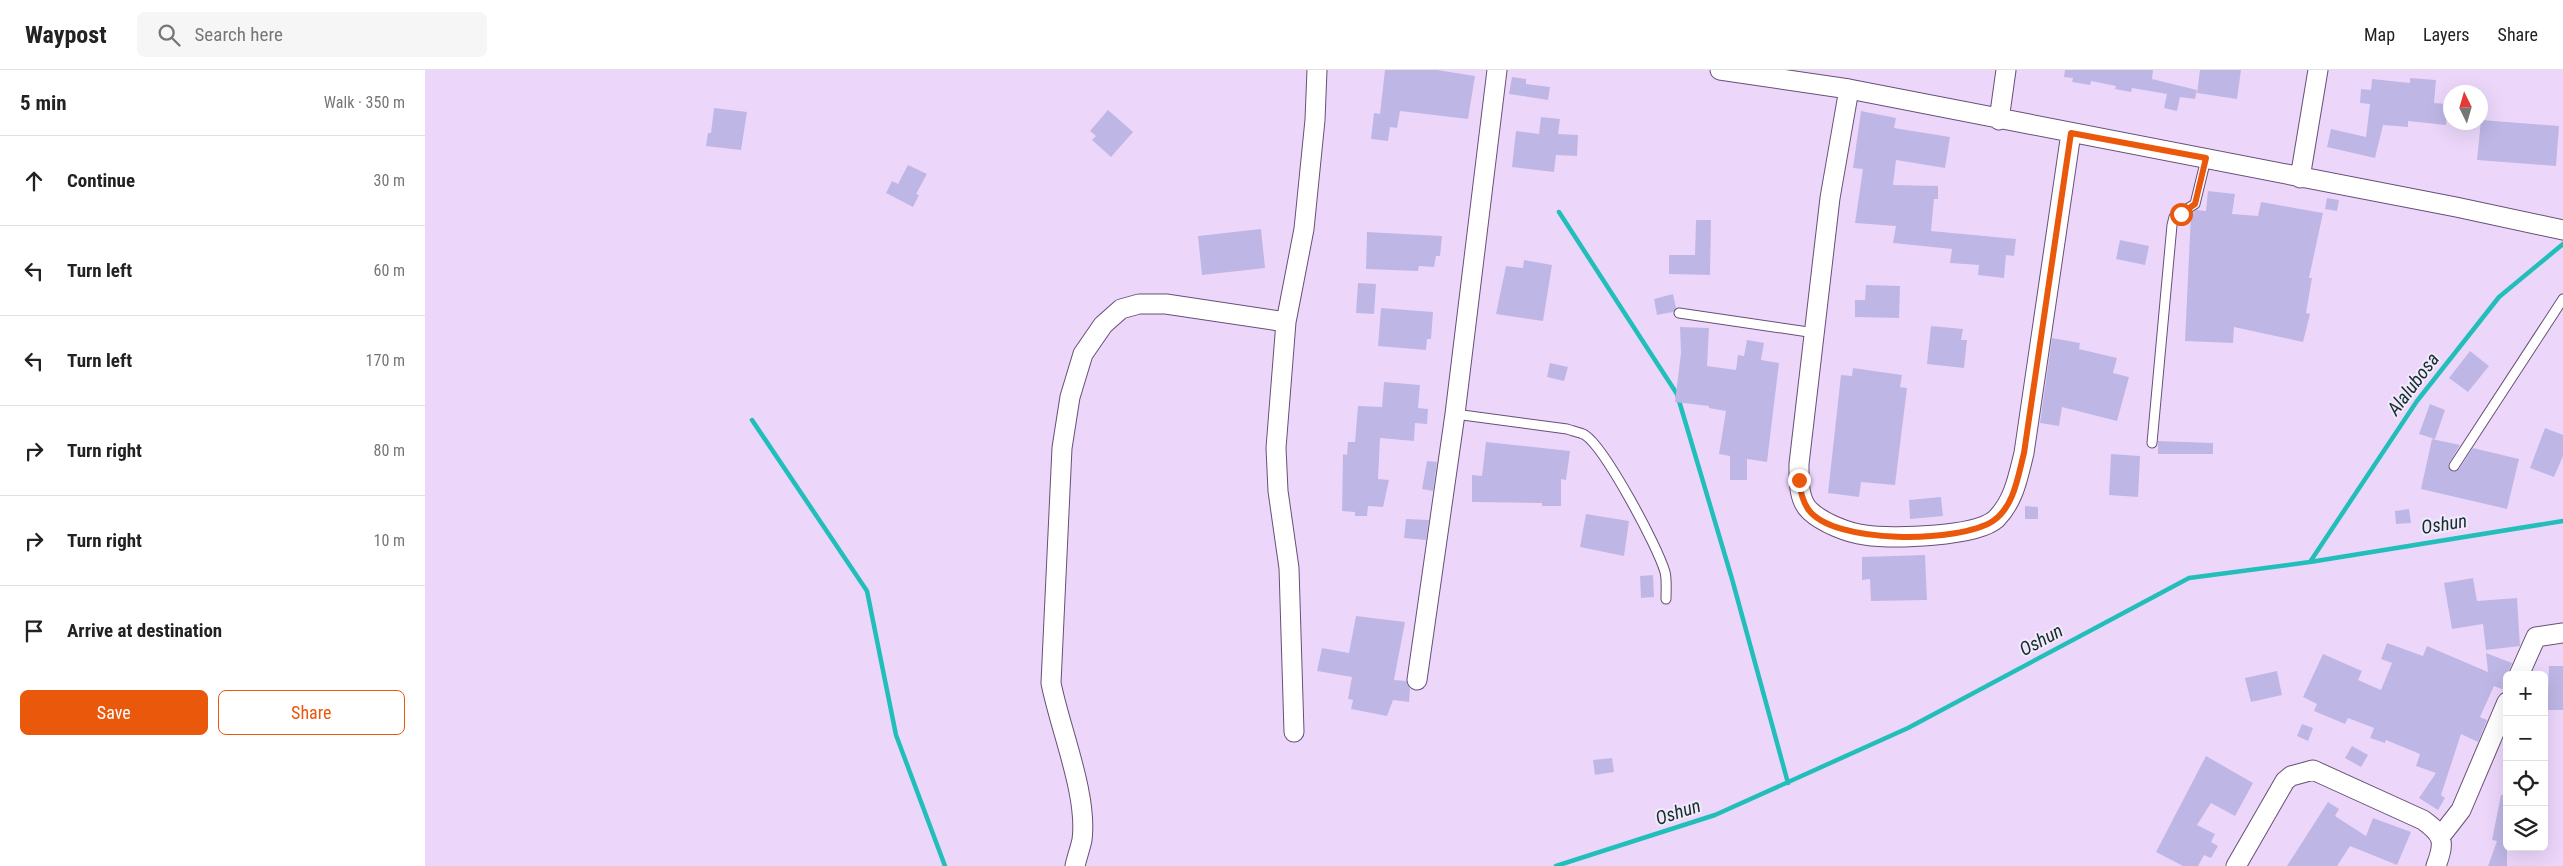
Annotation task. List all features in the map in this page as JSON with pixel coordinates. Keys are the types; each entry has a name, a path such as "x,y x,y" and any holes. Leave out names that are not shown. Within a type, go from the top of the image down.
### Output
{"street":[{"path":"1294,732 1289,568 1278,491 1276,448 1286,322 1304,229 1315,120 1317,70"},
{"path":"1417,680 1455,414 1497,70"},
{"path":"1720,70 1849,90 2456,207 2563,230"},
{"path":"1999,120 2006,70"},
{"path":"2300,178 2318,70"},
{"path":"1849,90 1830,198 1799,464 1800,490 1809,510 1827,522 1863,535 1887,537 1949,534 1982,526 1994,520 2008,504 2014,492 2024,453 2071,133"},
{"path":"1075,866 1082,839 1080,794 1058,717 1051,683 1062,448 1070,397 1083,354 1103,324 1121,310 1139,304 1166,304 1286,322"},
{"path":"2521,671 2536,637 2563,632"},
{"path":"2440,836 2461,810 2503,711"},
{"path":"2236,866 2285,781 2291,776 2313,770 2423,820 2435,828 2440,836 2443,848 2437,866"}],"lane":[{"path":"2152,443 2172,225 2174,217 2195,204 2206,158"},
{"path":"2454,466 2563,299"},
{"path":"1679,313 1815,333"},
{"path":"1455,414 1567,429 1584,434 1598,447 1610,465 1658,555 1665,573 1666,599"}],"building":[{"path":"1385,70 1437,70 1475,76 1468,119 1400,111 1397,128 1390,127 1388,141 1371,139 1374,113 1380,114"},
{"path":"2065,70 2153,70 2152,79 2197,90 2195,99 2180,97 2177,111 2164,108 2167,94 2132,88 2131,92 2115,89 2116,86 2091,81 2090,85 2072,82 2073,78 2064,77"},
{"path":"2200,70 2241,70 2237,99 2197,93"},
{"path":"1512,77 1526,79 1526,84 1550,87 1548,100 1509,94"},
{"path":"2410,78 2436,80 2434,103 2443,104 2443,125 2408,121 2408,127 2383,125 2375,158 2327,147 2331,129 2366,137 2370,104 2360,103 2361,89 2371,90 2372,79 2410,83"},
{"path":"714,108 747,112 741,150 706,146 708,133 711,133"},
{"path":"1108,110 1133,132 1111,157 1092,140 1096,136 1090,131"},
{"path":"1861,111 1896,118 1894,128 1950,137 1945,168 1896,160 1893,185 1938,186 1938,199 1934,199 1931,231 2016,239 2014,256 2006,255 2004,278 1978,275 1979,265 1950,263 1952,249 1893,243 1896,226 1855,223 1863,169 1853,168"},
{"path":"1541,117 1560,119 1558,134 1578,135 1577,156 1556,155 1554,172 1512,167 1516,131 1539,134"},
{"path":"2488,121 2559,126 2556,166 2477,160 2480,130 2488,130"},
{"path":"908,165 927,174 916,194 919,195 913,207 886,193 892,181 898,184"},
{"path":"2208,191 2235,194 2232,214 2258,216 2261,202 2323,213 2309,278 2312,278 2306,313 2310,314 2303,342 2234,327 2233,343 2185,341 2191,214 2197,210 2206,211"},
{"path":"2327,198 2339,200 2337,211 2325,209"},
{"path":"1696,220 1711,220 1710,275 1669,274 1669,255 1695,255"},
{"path":"1261,229 1265,268 1202,275 1198,236"},
{"path":"1367,232 1442,236 1440,256 1436,256 1434,267 1419,266 1418,271 1366,269"},
{"path":"2120,240 2149,246 2145,265 2116,259"},
{"path":"1524,260 1552,265 1543,321 1496,314 1506,266 1523,268"},
{"path":"1358,283 1376,284 1374,314 1356,313"},
{"path":"1866,285 1900,286 1899,318 1855,317 1855,300 1865,300"},
{"path":"1673,294 1676,308 1673,312 1657,315 1654,299"},
{"path":"1381,308 1433,312 1431,339 1427,339 1426,350 1378,346"},
{"path":"1931,326 1963,329 1961,340 1967,340 1964,368 1927,364"},
{"path":"1680,327 1709,328 1707,366 1736,370 1738,355 1744,356 1747,340 1764,343 1761,360 1779,363 1767,462 1747,459 1747,480 1730,480 1730,456 1719,454 1726,411 1709,408 1709,406 1675,402 1681,353"},
{"path":"2052,338 2080,343 2079,349 2117,358 2113,373 2129,377 2117,421 2062,407 2059,426 2040,423"},
{"path":"2470,351 2489,366 2468,392 2449,378"},
{"path":"1550,363 1568,367 1564,381 1547,377"},
{"path":"1853,368 1902,375 1900,387 1907,388 1895,485 1861,482 1859,497 1828,493 1841,375 1852,376"},
{"path":"1384,382 1420,385 1418,408 1428,409 1427,424 1415,423 1414,441 1380,438 1378,479 1389,480 1383,507 1368,506 1367,516 1355,516 1355,512 1342,511 1343,454 1347,455 1348,442 1355,442 1358,406 1382,407"},
{"path":"2430,404 2445,410 2435,439 2419,434"},
{"path":"2545,428 2563,435 2563,456 2554,477 2530,468"},
{"path":"2432,439 2460,445 2448,465 2453,472 2459,469 2473,448 2519,459 2507,509 2421,489"},
{"path":"2158,441 2213,443 2213,454 2158,454"},
{"path":"1486,442 1570,451 1566,480 1561,479 1561,506 1542,506 1542,503 1472,502 1472,475 1482,476"},
{"path":"2111,454 2140,456 2138,497 2109,495"},
{"path":"1427,461 1437,462 1433,491 1422,489"},
{"path":"1941,497 1943,516 1910,519 1909,500"},
{"path":"2025,506 2038,507 2038,519 2025,519"},
{"path":"2409,509 2411,523 2396,524 2395,511"},
{"path":"1586,514 1629,521 1624,556 1580,547"},
{"path":"1406,519 1429,520 1426,540 1404,538"},
{"path":"1925,555 1927,600 1871,601 1870,579 1862,580 1862,557"},
{"path":"1653,575 1654,597 1641,598 1640,576"},
{"path":"2473,578 2477,601 2517,598 2520,646 2486,650 2483,624 2452,629 2444,583"},
{"path":"1356,616 1405,622 1394,680 1406,681 1410,689 1409,702 1393,700 1387,716 1351,709 1353,700 1348,699 1352,677 1317,671 1322,648 1349,653"},
{"path":"2387,643 2423,656 2427,646 2488,672 2486,653 2512,663 2509,671 2503,671 2503,689 2494,686 2480,717 2487,720 2478,742 2461,734 2441,795 2445,798 2438,810 2419,798 2436,773 2416,766 2420,754 2386,740 2385,743 2370,738 2374,728 2348,718 2345,724 2314,711 2317,704 2303,697 2323,654 2362,671 2358,680 2381,690 2392,663 2381,659"},
{"path":"2549,666 2563,666 2563,710 2548,710"},
{"path":"2277,671 2282,695 2251,702 2245,678"},
{"path":"2302,724 2313,728 2308,741 2297,736"},
{"path":"2352,746 2368,755 2361,767 2345,758"},
{"path":"2206,756 2253,783 2235,816 2211,803 2197,825 2215,834 2211,842 2218,846 2211,858 2204,855 2198,866 2183,866 2156,852"},
{"path":"1612,758 1614,772 1595,775 1593,760"},
{"path":"2501,795 2503,795 2503,851 2507,851 2507,866 2488,866 2497,841 2492,840"},
{"path":"2328,802 2339,809 2335,816 2366,836 2373,818 2411,832 2397,865 2350,846 2337,866 2287,866"}],"waterway":[{"path":"1559,212 1677,394 1732,579 1788,783"},
{"name":"Alalubosa","path":"2310,562 2417,401 2499,297 2563,244"},
{"path":"752,420 867,591 896,735 945,866"},
{"name":"Oshun","path":"1556,866 1715,815 1908,728 2189,578 2310,562 2563,521"}],"route":[{"path":"1799,480 1803,500 1809,510 1827,522 1863,535 1887,537 1949,534 1982,526 1994,520 2008,504 2014,492 2024,453 2031,392 2071,133 2206,158 2195,204 2181,214"}]}
